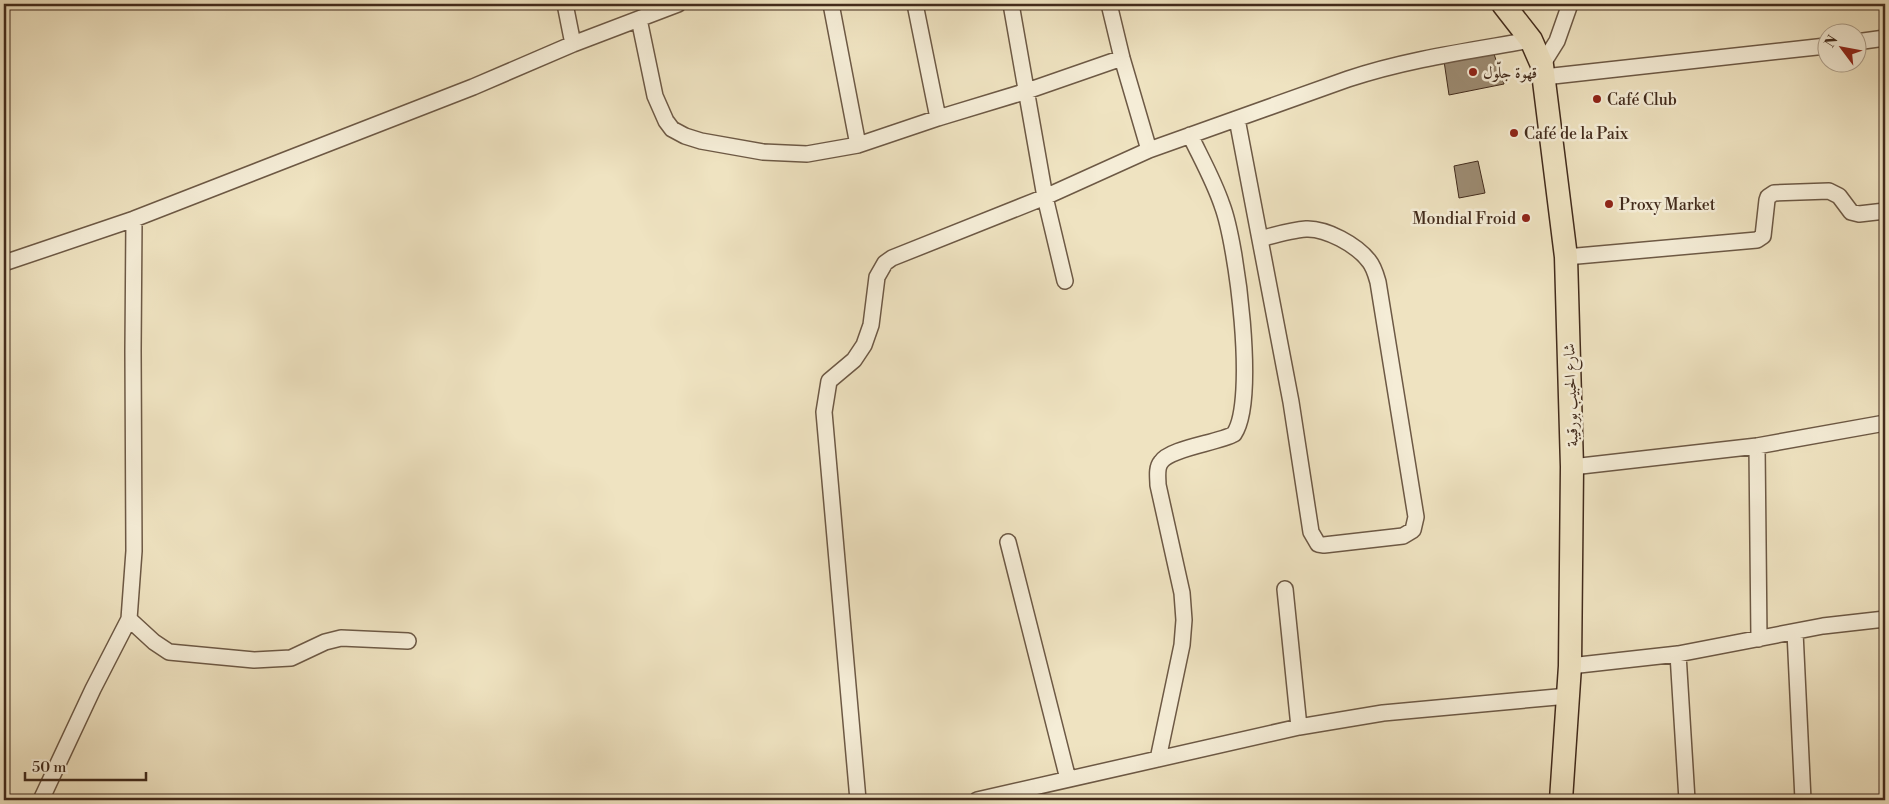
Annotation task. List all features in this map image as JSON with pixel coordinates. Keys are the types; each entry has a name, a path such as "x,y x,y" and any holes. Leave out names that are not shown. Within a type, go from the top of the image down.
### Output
{"main road":[{"name":"شارع الحبيب بورقيبة","path":"1503,4 1531,40 1543,71 1566,257 1572,468 1570,666 1561,800"}],"street":[{"path":"565,4 573,44"},
{"path":"4,263 134,219 473,87 573,44 678,4"},
{"path":"831,4 858,145"},
{"path":"915,4 938,118"},
{"path":"1010,4 1045,197 1065,281"},
{"path":"1109,4 1122,58 1149,150"},
{"path":"1543,71 1557,41 1570,4"},
{"path":"639,19 655,96 666,121 672,129 701,141 763,152 807,154 858,145 1027,91 1122,58"},
{"path":"1866,41 1885,38"},
{"path":"858,800 824,412 828,387 833,377 854,360 864,345 871,325 877,278 885,263 892,258 1045,197 1149,150 1237,118 1382,68 1424,58 1531,40"},
{"path":"1543,71 1816,47"},
{"path":"1237,118 1260,239 1292,402 1310,526 1314,539 1318,544 1324,546 1404,536 1413,530 1416,517 1378,282 1372,266 1352,244 1331,234 1306,229 1260,239"},
{"path":"1158,759 1182,645 1184,620 1182,593 1158,485 1158,469 1161,462 1170,455 1217,442 1234,434 1242,419 1244,398 1244,340 1236,268 1227,219 1219,196 1190,135"},
{"path":"1566,257 1757,240 1762,238 1765,233 1767,200 1774,193 1829,191 1839,196 1846,207 1855,213 1885,211"},
{"path":"41,800 89,697 129,619 134,551 134,219"},
{"path":"1572,468 1758,446 1885,423"},
{"path":"1758,446 1758,639"},
{"path":"1008,542 1068,780"},
{"path":"1285,589 1299,727"},
{"path":"129,619 154,642 169,652 254,660 291,658 325,642 341,638 408,640"},
{"path":"1570,666 1678,654 1855,621 1885,619"},
{"path":"1795,632 1803,800"},
{"path":"1678,654 1687,800"},
{"path":"977,800 1299,727 1383,714 1568,696"}],"building":[{"name":"قهوة جلّول","path":"1494,54 1504,84 1449,95 1444,61"},
{"path":"1478,161 1485,193 1459,198 1454,166"}],"place":[{"name":"قهوة جلّول","path":"1473,72"},
{"name":"Café Club","path":"1597,99"},
{"name":"Café de la Paix","path":"1514,133"},
{"name":"Proxy Market","path":"1609,204"},
{"name":"Mondial Froid","path":"1526,218"}]}
